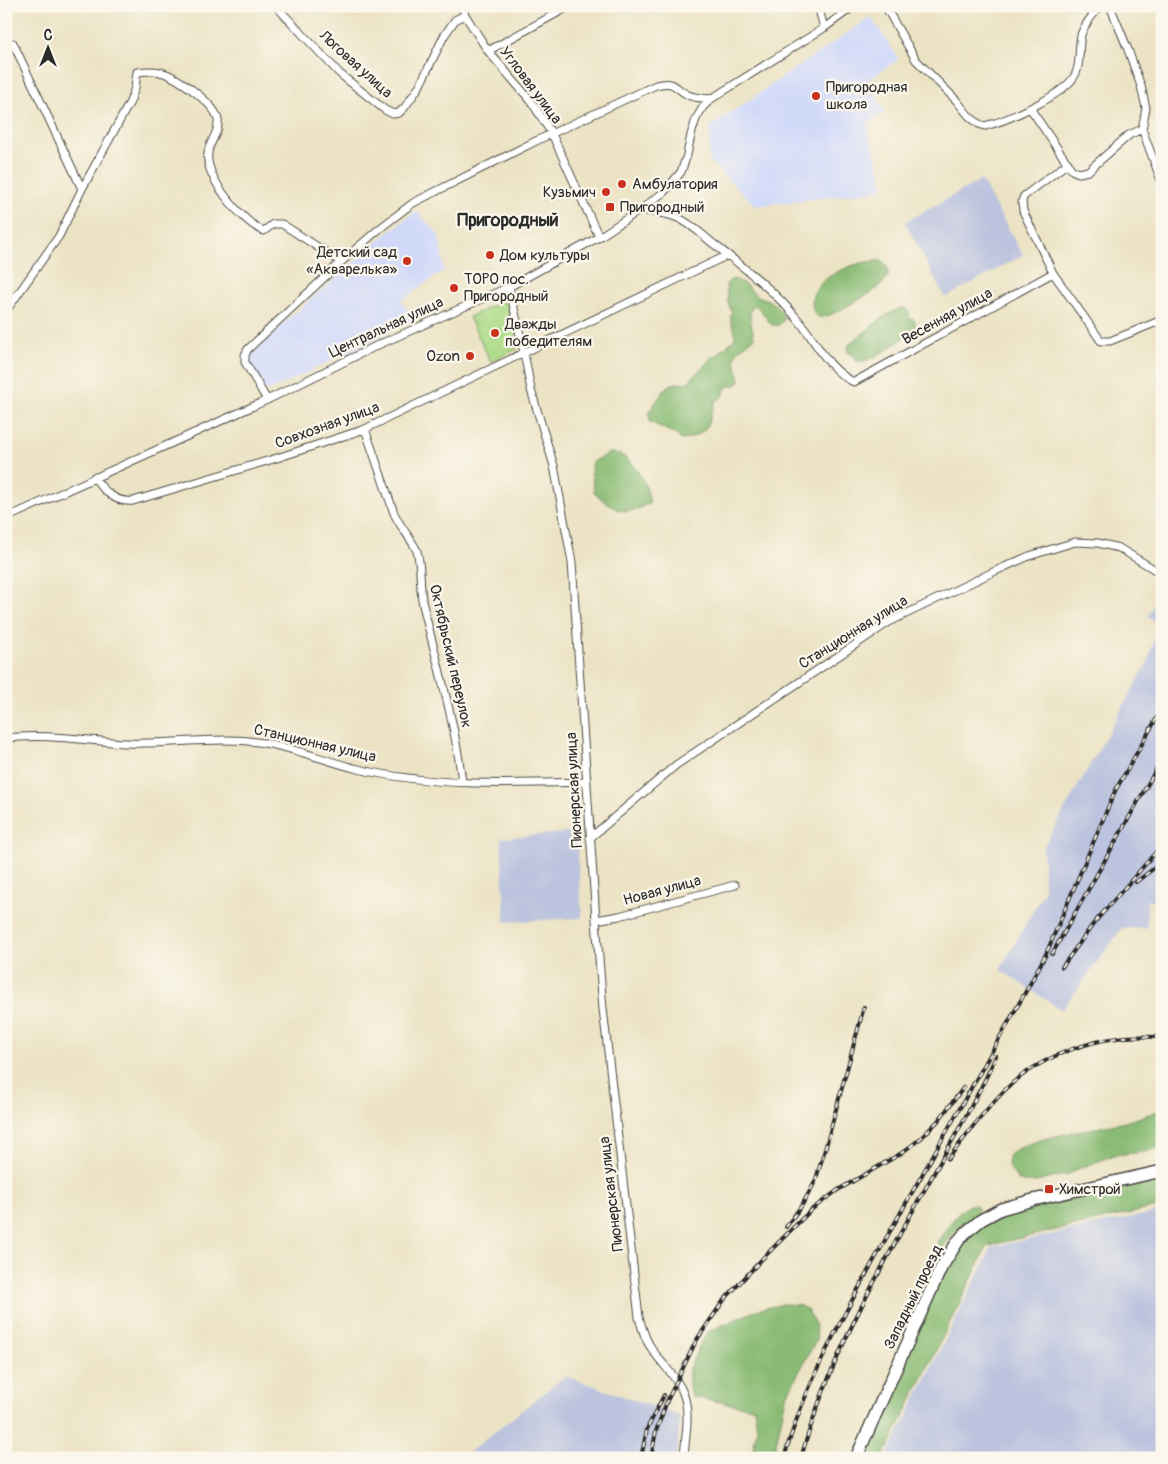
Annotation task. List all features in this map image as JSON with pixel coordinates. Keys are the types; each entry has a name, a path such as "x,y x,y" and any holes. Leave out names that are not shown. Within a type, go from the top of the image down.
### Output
{"main road":[{"name":"Западный проезд","path":"856,1458 941,1268 965,1233 990,1214 1015,1204 1162,1170"}],"street":[{"name":"Логовая улица","path":"276,6 340,74 385,110 393,114 399,113 413,98 444,36 455,20 465,15"},
{"name":"Угловая улица","path":"462,6 465,15 488,52 531,101 552,134 599,237"},
{"path":"488,52 570,6"},
{"path":"818,6 824,28"},
{"name":"Центральная улица","path":"6,518 267,400 378,345 509,287 599,237 664,192 681,172 687,155 690,135 703,107 824,28 854,6"},
{"path":"885,6 916,60 979,124 985,126 1030,108 1060,91 1071,82 1076,74 1084,29 1099,6"},
{"path":"1110,6 1127,47 1145,101 1146,113 1142,128 1162,183"},
{"path":"13,43 82,189"},
{"path":"6,311 59,236 82,189 130,102 135,88 137,72 160,72 174,76 199,96 216,113 218,124 208,151 208,159 224,195 239,212 264,232 273,224 282,224 341,262"},
{"path":"267,400 245,362 245,355 248,349 341,262 413,203 530,144 656,85 673,84 686,94 711,100"},
{"path":"1030,108 1076,172 1083,173 1129,135 1142,128"},
{"path":"1068,163 1024,196 1022,201 1023,212 1053,273 1101,341 1110,341 1162,320"},
{"path":"640,210 680,219 728,255"},
{"name":"Весенняя улица","path":"728,255 773,291 844,378 854,382 1053,273"},
{"name":"Совхозная улица","path":"94,477 102,488 113,497 122,502 132,501 277,458 366,429 728,255"},
{"name":"Пионерская улица","path":"509,287 531,390 554,466 572,562 604,1018 636,1297 639,1317 646,1339 677,1382 683,1394 687,1419 684,1458"},
{"name":"Октябрьский переулок","path":"366,429 399,525 417,551 422,601 435,658 453,721 462,782"},
{"name":"Станционная улица","path":"590,838 676,765 881,627 898,616 991,572 1029,556 1075,542 1098,543 1119,548 1162,574"},
{"name":"Станционная улица","path":"6,738 41,736 134,743 248,741 267,743 358,769 416,779 511,784 587,782"},
{"name":"Новая улица","path":"596,920 619,916 735,885"}],"shaded area":[{"name":"Пригородная школа","path":"871,17 899,59 868,80 885,112 867,124 884,187 868,192 756,206 709,161 710,127"},
{"path":"981,180 1023,255 945,298 905,222"},
{"path":"416,211 439,235 444,270 401,301 414,320 267,392 248,362 249,353 385,235"},
{"path":"1162,589 1162,900 1147,900 1147,928 1122,928 1062,1010 1000,970 1044,892 1043,848 1148,662 1158,625 1148,616"},
{"path":"576,832 582,918 505,922 501,838"},
{"path":"1162,1211 1162,1458 886,1458 992,1247"},
{"path":"565,1376 680,1416 677,1458 462,1458"}],"green space":[{"path":"882,261 889,273 887,278 875,290 832,314 820,317 815,314 812,298 825,280 848,267 860,263"},
{"path":"732,279 742,283 756,295 772,303 780,310 784,320 779,325 772,325 757,306 754,305 750,316 754,338 737,352 735,360 740,380 738,384 726,387 723,396 715,402 706,428 702,432 681,440 675,434 650,422 649,413 664,390 672,384 689,382 711,357 717,355 734,340 735,332 730,319 732,312 728,303 726,284"},
{"path":"502,301 508,305 518,342 517,349 491,362 469,317"},
{"path":"900,308 904,308 910,313 908,319 915,321 915,327 879,354 863,361 856,361 853,354 848,353 848,346 882,318"},
{"path":"609,453 621,455 632,464 648,492 649,503 632,510 619,510 594,492 591,468 593,462"},
{"path":"1162,1110 1161,1147 1144,1152 1114,1155 1069,1174 1036,1182 1018,1180 1008,1165 1008,1156 1017,1149 1030,1144 1125,1122"},
{"path":"1162,1179 1162,1206 987,1247 883,1458 860,1458 954,1253 976,1229 998,1217 1020,1210"},
{"path":"969,1205 976,1205 978,1209 977,1215 952,1234 941,1250 937,1249 940,1238 949,1225"},
{"path":"784,1304 799,1305 807,1310 815,1324 817,1338 786,1397 773,1458 751,1458 757,1429 754,1408 692,1397 689,1388 689,1369 701,1342 709,1331 757,1310"}],"railway":[{"path":"784,1458 793,1428 816,1371 873,1262 1046,954 1115,791 1162,709"},
{"path":"1052,954 1162,759"},
{"path":"1062,967 1094,923 1162,845"},
{"path":"1136,882 1162,862"},
{"path":"786,1227 802,1205 815,1182 864,1007"},
{"path":"948,1159 1004,1091 1016,1080 1044,1062 1075,1048 1107,1039 1162,1037"},
{"path":"801,1458 828,1379 863,1303 971,1107 996,1056"},
{"path":"651,1458 656,1431 667,1401 696,1341 724,1300 811,1210 838,1190 900,1154 920,1139 938,1121 964,1087"},
{"path":"641,1458 647,1429 664,1395"}],"place":[{"name":"Пригородная школа","path":"816,96"},
{"name":"Амбулатория","path":"622,184"},
{"name":"Кузьмич","path":"606,192"},
{"name":"Пригородный","path":"610,207"},
{"name":"Дом культуры","path":"490,255"},
{"name":"Детский сад «Акварелька»","path":"407,261"},
{"name":"ТОРО пос. Пригородный","path":"454,288"},
{"name":"Дважды победителям","path":"495,333"},
{"name":"Ozon","path":"470,356"},
{"name":"Химстрой","path":"1049,1189"}],"district":[{"name":"Пригородный","path":"508,220"}]}
